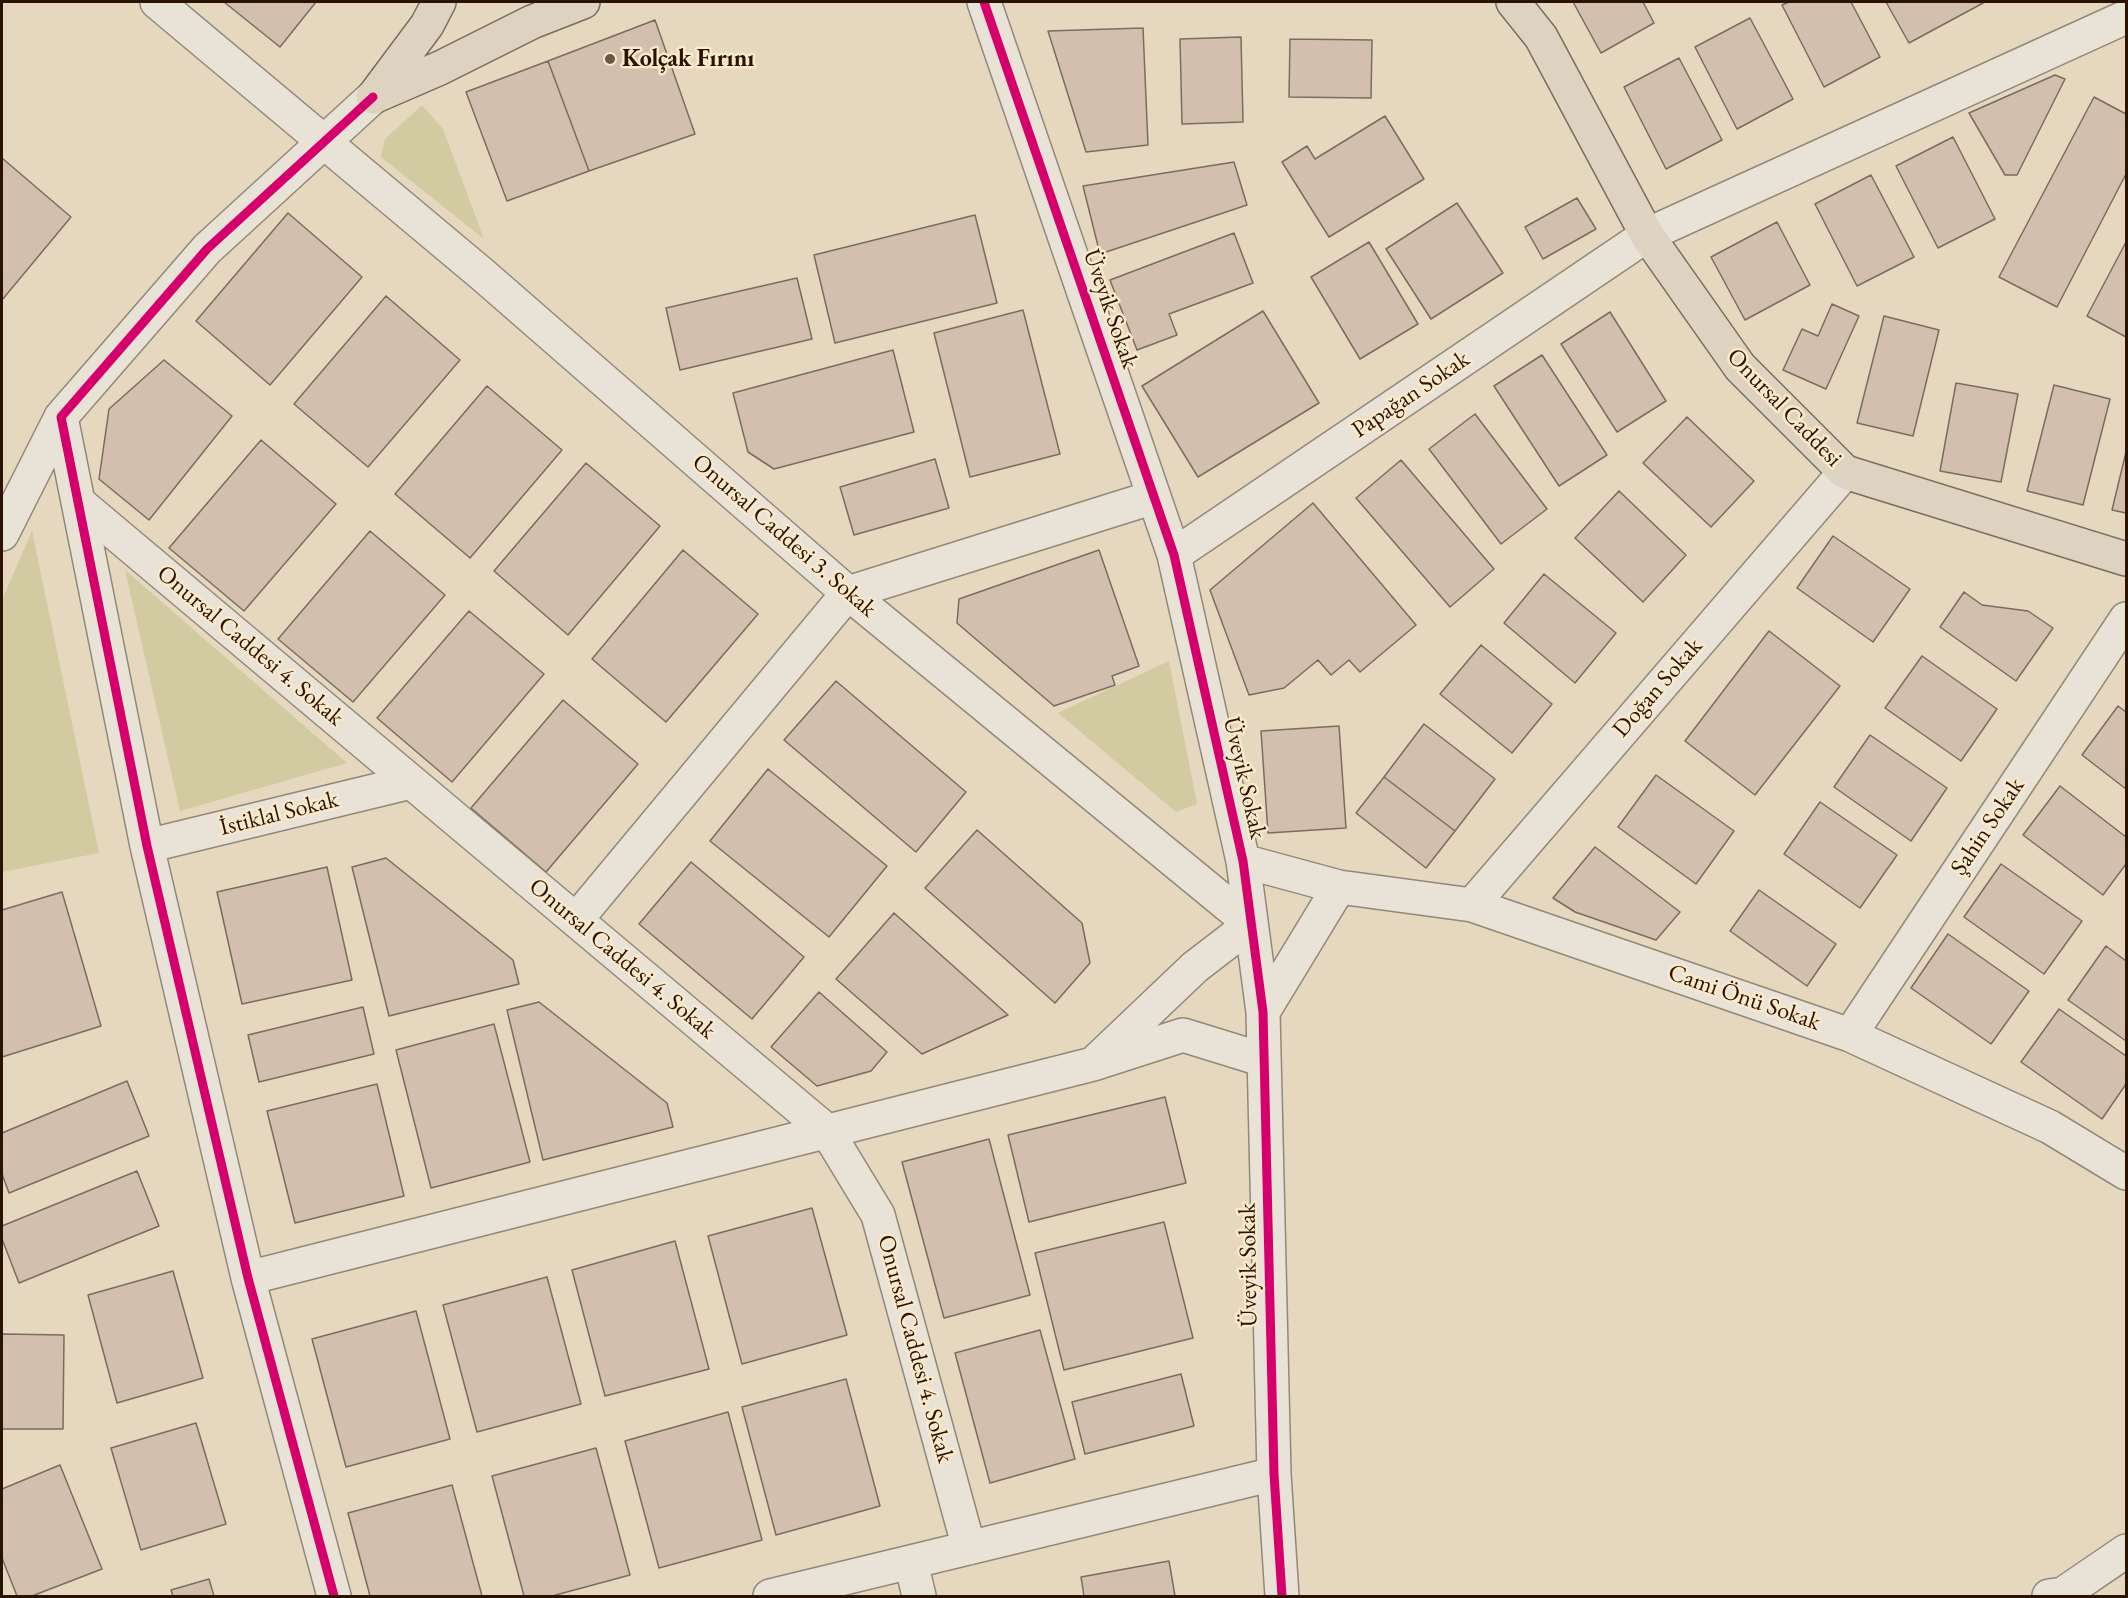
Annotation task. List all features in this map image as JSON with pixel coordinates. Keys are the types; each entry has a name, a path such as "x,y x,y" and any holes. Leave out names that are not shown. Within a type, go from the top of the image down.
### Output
{"main road":[{"path":"373,97 427,25 440,2"},
{"path":"373,97 440,68 532,22 583,2"},
{"name":"Onursal Caddesi","path":"1513,2 1542,37 1647,235 1740,367 1845,472 2127,559"}],"street":[{"name":"Onursal Caddesi 3. Sokak","path":"157,2 483,276 848,593 1251,924"},
{"name":"Üveyik Sokak","path":"984,2 1174,555 1243,861 1263,1012 1274,1474 1282,1596"},
{"name":"Papağan Sokak","path":"1174,555 1647,235 2127,17"},
{"path":"2,534 61,417 207,249 322,141 373,97"},
{"path":"61,417 147,846 248,1278 334,1596"},
{"name":"Doğan Sokak","path":"1472,905 1845,472"},
{"path":"576,920 848,593 1154,497"},
{"name":"Onursal Caddesi 4. Sokak","path":"78,502 827,1131 878,1215 969,1548"},
{"name":"Şahin Sokak","path":"1850,1035 2127,619"},
{"name":"İstiklal Sokak","path":"147,846 411,782"},
{"name":"Cami Önü Sokak","path":"1243,861 1340,887 1472,905 1850,1035 2050,1127 2127,1173"},
{"path":"1263,1012 1340,887"},
{"path":"1093,1064 1195,968 1251,924"},
{"path":"248,1278 1093,1064 1183,1035 1264,1060"},
{"path":"770,1596 1274,1474"},
{"path":"2059,1596 2127,1551"},
{"path":"911,1562 920,1596"}],"shaded area":[{"path":"422,105 443,129 484,239 381,157 385,139"},
{"path":"32,531 99,853 2,872 2,600"},
{"path":"125,570 347,763 180,811"},
{"path":"1169,661 1197,804 1176,812 1058,713"}],"building":[{"path":"224,2 316,2 280,47"},
{"path":"1573,2 1643,2 1654,23 1601,53"},
{"path":"1789,2 1851,2 1880,57 1824,87 1782,5"},
{"path":"1886,2 1985,2 1909,43"},
{"path":"1750,18 1793,99 1737,129 1695,47"},
{"path":"655,20 695,134 589,171 548,61"},
{"path":"1143,28 1148,145 1086,152 1048,31"},
{"path":"1241,37 1243,122 1182,124 1180,39"},
{"path":"1290,39 1372,40 1371,98 1289,97"},
{"path":"1679,58 1722,140 1666,169 1624,87"},
{"path":"548,61 589,171 507,201 466,92"},
{"path":"2055,75 2065,79 2017,175 2005,175 1969,113"},
{"path":"2094,97 2126,114 2126,174 2057,307 1999,277"},
{"path":"1385,116 1424,179 1329,237 1282,162 1307,146 1315,159"},
{"path":"1953,137 1995,219 1938,248 1896,166"},
{"path":"2,158 71,217 2,300"},
{"path":"1234,162 1247,205 1100,254 1083,186"},
{"path":"1871,175 1914,257 1857,286 1815,204"},
{"path":"1577,198 1596,229 1543,259 1525,227"},
{"path":"1457,203 1503,273 1431,319 1386,249"},
{"path":"288,213 362,277 270,385 196,321"},
{"path":"975,215 997,303 835,343 814,255"},
{"path":"1777,222 1810,285 1745,320 1711,257"},
{"path":"1234,233 1253,283 1169,314 1177,335 1137,350 1110,280"},
{"path":"1369,242 1418,324 1360,359 1311,277"},
{"path":"2126,242 2126,337 2087,316"},
{"path":"797,278 812,339 680,370 666,308"},
{"path":"386,296 460,360 368,467 294,404"},
{"path":"1832,304 1859,316 1826,389 1783,370 1802,329 1818,336"},
{"path":"1023,310 1060,454 970,477 934,333"},
{"path":"1263,311 1319,403 1198,477 1142,386"},
{"path":"1610,312 1666,401 1617,432 1561,344"},
{"path":"1884,316 1939,330 1913,436 1857,423"},
{"path":"893,350 914,432 774,469 748,452 733,393"},
{"path":"1542,355 1607,455 1559,486 1494,386"},
{"path":"164,360 232,416 149,520 99,479 109,409"},
{"path":"1956,383 2018,394 2001,482 1940,471"},
{"path":"2054,385 2110,399 2083,505 2027,491"},
{"path":"487,386 562,450 470,558 395,494"},
{"path":"1475,414 1547,509 1501,544 1429,449"},
{"path":"1687,417 1754,481 1711,527 1643,463"},
{"path":"261,440 336,504 244,611 169,548"},
{"path":"2126,452 2126,513 2112,510"},
{"path":"935,459 949,508 854,535 840,487"},
{"path":"1401,460 1494,569 1450,607 1356,498"},
{"path":"586,463 660,526 568,635 494,571"},
{"path":"1619,491 1686,555 1643,602 1575,538"},
{"path":"1313,503 1416,625 1360,672 1349,660 1331,675 1318,660 1284,688 1249,695 1210,590"},
{"path":"370,531 445,595 353,702 278,639"},
{"path":"1833,536 1910,589 1873,642 1797,588"},
{"path":"683,550 758,614 666,722 592,659"},
{"path":"1099,550 1139,666 1112,676 1115,685 1054,706 957,623 959,599"},
{"path":"1544,574 1616,633 1575,683 1504,623"},
{"path":"1964,592 1982,605 2028,611 2053,628 2016,681 1940,627"},
{"path":"469,611 544,674 452,782 377,718"},
{"path":"1769,631 1840,686 1755,795 1685,741"},
{"path":"1481,645 1552,704 1512,753 1440,694"},
{"path":"1922,656 1997,709 1961,761 1885,708"},
{"path":"836,681 966,792 916,852 784,740"},
{"path":"563,700 638,764 546,872 471,808"},
{"path":"2118,706 2126,712 2126,789 2082,755"},
{"path":"1424,724 1495,779 1455,831 1384,777"},
{"path":"1339,726 1346,828 1268,833 1261,731"},
{"path":"1870,735 1947,788 1911,841 1834,787"},
{"path":"768,769 887,866 829,937 710,841"},
{"path":"1656,775 1734,831 1696,884 1618,827"},
{"path":"1384,777 1455,831 1426,868 1356,813"},
{"path":"2060,786 2126,837 2126,864 2103,895 2023,835"},
{"path":"1820,802 1897,855 1860,908 1784,854"},
{"path":"977,830 1082,923 1090,963 1055,1003 925,888"},
{"path":"1595,847 1680,912 1656,940 1575,912 1553,898"},
{"path":"386,858 513,960 519,984 389,1016 352,867"},
{"path":"691,862 804,957 752,1019 639,924"},
{"path":"2001,864 2082,921 2044,974 1964,917"},
{"path":"327,867 352,980 242,1004 217,892"},
{"path":"1759,890 1836,944 1807,986 1730,931"},
{"path":"62,892 101,1026 2,1057 2,910"},
{"path":"894,913 1008,1015 922,1054 836,979"},
{"path":"1948,934 2029,991 1991,1044 1911,988"},
{"path":"2106,946 2126,961 2126,1041 2068,1000"},
{"path":"819,992 887,1052 871,1071 817,1086 771,1047"},
{"path":"539,1002 667,1103 673,1127 543,1160 507,1010"},
{"path":"363,1007 374,1054 259,1082 248,1035"},
{"path":"2059,1009 2126,1056 2126,1084 2102,1119 2021,1062"},
{"path":"494,1024 530,1162 431,1188 396,1050"},
{"path":"127,1081 149,1136 9,1193 2,1174 2,1133"},
{"path":"377,1084 404,1196 295,1223 267,1111"},
{"path":"1165,1097 1186,1183 1029,1222 1008,1135"},
{"path":"989,1139 1030,1295 944,1318 902,1162"},
{"path":"137,1171 159,1226 19,1283 2,1239 2,1226"},
{"path":"812,1208 847,1335 742,1364 708,1236"},
{"path":"1164,1222 1193,1338 1064,1370 1035,1253"},
{"path":"675,1241 709,1369 605,1396 572,1270"},
{"path":"173,1271 203,1378 117,1403 88,1295"},
{"path":"547,1277 581,1404 477,1432 443,1305"},
{"path":"416,1311 450,1439 346,1467 312,1339"},
{"path":"1040,1330 1075,1459 990,1483 955,1353"},
{"path":"2,1334 64,1335 63,1429 2,1429"},
{"path":"1181,1374 1194,1426 1085,1454 1072,1402"},
{"path":"846,1379 880,1506 776,1535 742,1407"},
{"path":"728,1412 762,1540 659,1568 625,1441"},
{"path":"196,1423 226,1524 141,1550 111,1448"},
{"path":"596,1448 630,1575 552,1596 524,1596 492,1476"},
{"path":"60,1465 102,1569 32,1596 17,1596 2,1558 2,1489"},
{"path":"452,1485 482,1596 370,1596 348,1513"},
{"path":"1169,1561 1175,1596 1084,1596 1081,1577"},
{"path":"209,1579 214,1596 173,1596 171,1590"}],"cycle path":[{"path":"984,2 1174,555 1243,861 1263,1012 1274,1474 1282,1596"},
{"path":"334,1596 248,1278 147,846 61,417 207,249 373,97"}],"place":[{"name":"Kolçak Fırını","path":"610,59"}]}
